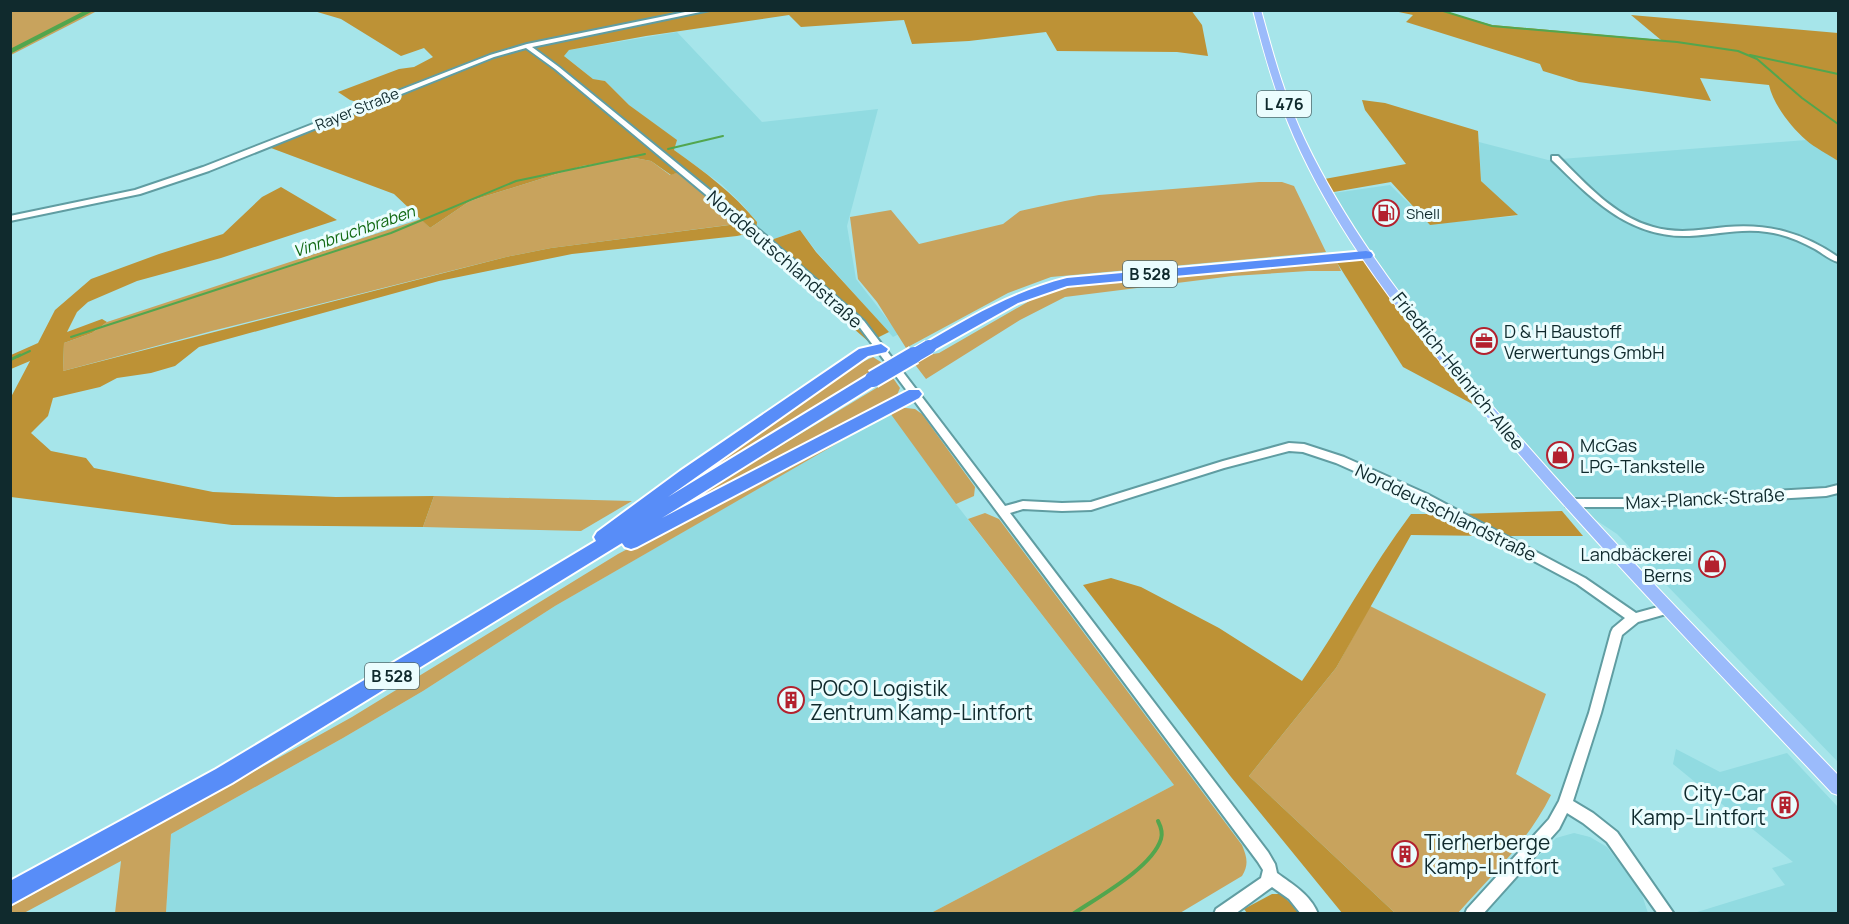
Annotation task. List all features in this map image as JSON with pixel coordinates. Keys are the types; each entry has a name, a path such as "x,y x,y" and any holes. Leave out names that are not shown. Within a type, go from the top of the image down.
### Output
{"highway":[{"name":"B 528","path":"10,894 224,776 559,575 873,379 1013,300 1048,285 1088,279 1366,255"},
{"path":"559,575 623,521 686,475 864,352 881,349"},
{"path":"559,575 644,535 914,394"}],"main road":[{"name":"Friedrich-Heinrich-Allee","path":"1257,10 1278,90 1323,187 1366,255 1491,414 1570,503 1839,787"}],"street":[{"name":"Rayer Straße","path":"10,219 137,192 167,182 239,156 473,62 527,46 707,10"},
{"name":"Norddeutschlandstraße","path":"527,46 557,68 848,310 881,349 1000,511 1263,857 1270,869 1269,876 1281,882 1311,914"},
{"path":"1555,158 1611,208 1632,222 1650,229 1686,233 1754,228 1769,230 1807,241 1839,260"},
{"name":"Norddeutschlandstraße","path":"1000,511 1023,505 1091,506 1289,447 1304,448 1340,460 1423,497 1581,580 1634,618"},
{"name":"Max-Planck-Straße","path":"1570,503 1638,503 1826,492 1839,489"},
{"path":"1472,914 1554,824 1565,804 1595,713 1612,642 1617,632 1634,618 1669,609"},
{"path":"1565,804 1612,837 1667,914"},
{"path":"1221,914 1266,883 1269,876"}],"shaded area":[{"path":"11,10 97,10 97,11 11,55"},
{"path":"1191,10 1202,25 1208,56 1177,52 1057,51 1046,32 969,41 912,44 904,20 801,27 789,15 569,50 564,56 593,79 605,81 629,105 677,140 674,150 708,175 738,202 757,222 756,232 572,254 439,281 199,347 175,366 151,373 117,378 100,387 53,398 48,416 31,433 51,451 86,458 94,468 213,492 336,497 434,496 423,527 232,525 11,497 11,397 30,361 11,369 11,355 38,343 55,310 91,279 223,234 262,197 281,187 337,220 221,258 137,281 88,302 77,312 67,332 102,319 107,322 92,333 64,343 63,371 506,257 551,248 745,223 682,171 671,175 651,161 635,158 582,166 470,201 430,228 394,194 263,145 364,104 350,100 338,92 399,69 414,67 433,57 424,48 401,56 341,19 314,11"},
{"path":"1394,11 1442,11 1492,25 1661,40 1631,15 1838,33 1838,161 1810,143 1794,129 1783,115 1769,85 1700,78 1711,101 1579,82 1543,71 1540,64 1406,22 1413,15"},
{"path":"677,32 762,122 878,109 847,226 856,279 899,334 893,337 800,230 768,241 755,231 757,222 741,203 721,184 674,150 676,140 629,105 605,81 593,79 563,55 569,50"},
{"path":"1362,100 1385,103 1478,131 1481,181 1518,215 1430,225 1391,182 1328,193 1319,180 1406,164 1365,110"},
{"path":"1806,140 1838,161 1838,762 1617,534 1570,503 1427,335 1327,194 1390,185 1430,224 1517,216 1481,181 1479,142 1548,160"},
{"path":"635,158 651,161 670,175 682,171 744,223 551,248 506,257 63,371 64,343 92,333 107,322 421,219 430,228 470,201 582,166"},
{"path":"1282,182 1294,186 1326,252 1051,277 1008,293 906,348 877,302 858,279 850,217 891,210 919,244 1003,224 1020,211 1065,201 1099,195"},
{"path":"800,230 816,252 889,332 869,342 766,252 768,241"},
{"path":"1366,255 1491,414 1403,367 1334,258"},
{"path":"1335,258 1341,271 1233,276 1065,297 1020,320 926,379 910,358 939,353 1033,299 1072,286 1203,275"},
{"path":"873,357 884,364 674,492 854,366"},
{"path":"893,378 900,388 897,395 681,510 679,507"},
{"path":"897,407 915,409 922,414 975,487 974,496 956,504 890,413 555,606 423,691 343,738 171,834 166,913 115,913 121,861 24,913 11,913 10,907 352,717 618,554"},
{"path":"890,412 956,504 1174,785 931,913 166,914 171,834 343,738 423,691 555,606"},
{"path":"434,496 632,501 581,531 423,527"},
{"path":"1562,511 1583,536 1501,536 1460,514"},
{"path":"985,513 999,519 1242,845 1246,868 1242,876 1180,913 931,913 1174,785 968,519"},
{"path":"1411,514 1448,514 1491,536 1411,535 1336,668 1249,776 1395,913 1342,913 1231,777 1083,585 1111,578 1141,587 1219,628 1302,681 1382,555"},
{"path":"1370,606 1546,694 1516,774 1551,795 1521,842 1458,913 1395,913 1249,776 1336,668"},
{"path":"1676,749 1720,772 1787,753 1838,807 1838,913 1694,913 1785,885 1772,868 1793,862 1673,764"},
{"path":"1574,833 1590,837 1607,847 1641,892 1648,913 1483,914 1556,838"},
{"path":"1272,894 1281,894 1301,913 1247,913 1244,909"}],"waterway":[{"path":"10,52 92,10"},
{"path":"1440,10 1492,26 1677,42 1738,51 1757,59 1802,98 1838,124"},
{"path":"1750,55 1838,74"},
{"name":"Vinnbruchbraben","path":"668,149 723,136"},
{"name":"Vinnbruchbraben","path":"71,337 391,233 516,181 645,154"},
{"name":"Vinnbruchbraben","path":"17,357 30,351"},
{"name":"Vinnbruchbraben","path":"10,360 20,355"},
{"path":"1073,914 1123,881 1147,861 1161,839 1162,834 1158,821"}],"place":[{"name":"Shell","path":"1386,213"},
{"name":"D & H Baustoff Verwertungs GmbH","path":"1484,341"},
{"name":"McGas LPG-Tankstelle","path":"1560,455"},
{"name":"Landbäckerei Berns","path":"1712,564"},
{"name":"POCO Logistik Zentrum Kamp-Lintfort","path":"791,700"},
{"name":"City-Car Kamp-Lintfort","path":"1785,805"},
{"name":"Tierherberge Kamp-Lintfort","path":"1405,854"}]}
